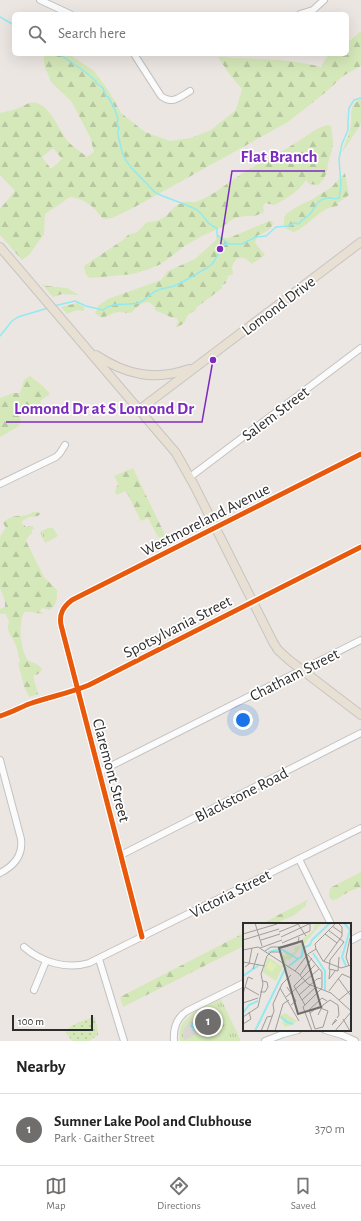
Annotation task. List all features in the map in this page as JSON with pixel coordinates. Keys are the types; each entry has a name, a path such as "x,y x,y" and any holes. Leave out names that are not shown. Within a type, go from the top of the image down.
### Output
{"main road":[{"name":"Lomond Drive","path":"0,247 140,410 361,242"},
{"name":"Lomond Drive","path":"86,348 114,367 136,374 162,375 178,373 196,367"},
{"path":"140,410 176,453 190,477 278,650 361,715"}],"street":[{"path":"40,0 66,12"},
{"path":"306,12 312,10 324,0"},
{"path":"135,56 161,96 165,99 173,101 177,100 190,91"},
{"name":"Salem Street","path":"190,477 361,348"},
{"path":"0,484 56,457 65,445"},
{"name":"Westmoreland Avenue","path":"62,610 72,600 361,454"},
{"name":"Spotsylvania Street","path":"0,716 30,704 77,690 361,547"},
{"name":"Claremont Street","path":"62,610 59,618 60,625 142,937"},
{"name":"Chatham Street","path":"99,772 361,640"},
{"name":"Blackstone Road","path":"121,855 361,734"},
{"path":"0,760 22,845 16,861 8,868 0,872"},
{"name":"Victoria Street","path":"24,946 34,954 46,960 62,964 83,965 100,959 361,828"},
{"path":"299,859 331,923"},
{"path":"351,940 361,935"},
{"path":"100,959 124,1041"},
{"path":"34,990 46,960"},
{"path":"174,1041 176,1023 182,1014 243,983"},
{"path":"265,1041 294,1031"},
{"path":"329,1031 342,1034 355,1041"}],"green space":[{"path":"361,31 361,66 343,76 327,91 288,122 133,208 112,218 103,219 96,210 85,201 70,197 45,214 44,234 29,255 22,260 0,235 0,209 15,191 0,175 0,113 22,107 29,103 42,105 56,122 66,139 73,146 87,157 94,152 90,137 72,102 51,82 44,64 44,56 72,56 94,71 110,93 121,113 145,132 170,141 191,138 211,130 236,110 242,89 218,57 283,60 321,67 328,56 349,56 349,41","holes":["53,148 62,159 51,169 42,157"]},
{"path":"361,99 361,124 341,154 350,130 352,108 356,102"},
{"path":"328,125 331,126 333,142 332,150 327,172 323,180 318,185 309,184 306,180 292,195 274,205 265,203 263,207 264,212 255,216 235,218 220,228 186,245 161,264 149,269 133,274 91,278 86,275 84,266 123,240 129,234 136,233 147,222 165,217 179,204 196,202 209,196 246,171 288,148 315,130"},
{"path":"345,173 349,195 338,203 338,206 326,209 305,226 293,232 284,227 284,218 286,214 332,187"},
{"path":"272,221 272,226 267,231 258,235 255,243 265,255 252,264 245,258 236,259 232,266 233,274 228,276 226,283 222,285 222,288 196,308 196,311 189,314 184,323 181,325 175,328 178,322 177,318 156,311 154,306 148,302 141,304 131,313 118,312 101,317 95,313 99,305 108,299 161,280 168,271 195,259 216,240 217,234 224,238 229,238"},
{"path":"42,284 67,288 79,295 62,294 53,297"},
{"path":"77,303 84,307 84,311 77,310 67,314 61,307"},
{"path":"30,376 50,394 40,401 43,410 33,414 27,405 18,410 21,422 19,426 0,437 0,398 13,393 20,393 24,380"},
{"path":"133,468 166,537 164,538 158,537 148,518 141,521 126,491 116,495 115,491 118,484 114,476"},
{"path":"33,512 41,513 38,516 29,517 21,522 26,527 33,526 34,529 26,541 44,577 57,590 57,593 56,602 50,610 42,608 40,611 44,614 25,612 21,621 21,635 25,655 28,660 39,665 42,670 33,676 38,694 29,697 24,686 18,663 20,662 15,643 8,628 9,622 6,614 0,614 0,609 5,607 5,601 0,588 0,537 6,528 3,523 10,518"},
{"path":"48,528 53,528 58,536 45,543 40,532"},
{"path":"361,872 361,887 348,892 337,899 332,900 329,897 330,888"},
{"path":"309,899 306,906 293,916 279,923 263,923"},
{"path":"243,934 243,947 123,1007 120,997"},
{"path":"221,999 241,1041 180,1041 180,1032 186,1019 199,1010"},
{"path":"95,1017 98,1035 89,1041 72,1041 65,1031 76,1024"}],"shaded area":[{"path":"208,1013 219,1034 217,1034 213,1027 184,1040 183,1031 189,1022"}],"water":[{"path":"207,1016 210,1023 195,1030 194,1032 190,1024"}],"waterway":[{"path":"0,17 12,24"},
{"path":"62,56 84,71 103,88 106,96 114,107 118,119 117,124 119,128 118,134 121,150 132,168 156,193 197,210 210,224 217,228 217,234 219,237 228,243"},
{"path":"54,306 75,301 86,306 103,310 107,307 115,305 138,303 160,289 177,285 212,264 225,244 242,244 256,237 266,236 276,227 289,226 294,223 299,224 323,199 339,198 341,185 339,159 342,144 348,130 349,108 354,100 361,98"},
{"path":"0,336 12,321 18,317 48,308"}],"cycle path":[{"path":"142,937 61,625 62,611 72,600 361,454"},
{"path":"0,716 29,704 89,685 361,547"}],"place":[{"name":"Flat Branch","path":"220,249"},
{"name":"Lomond Dr at S Lomond Dr","path":"213,360"},
{"name":"Sumner Lake Pool and Clubhouse","path":"208,1022"}]}
